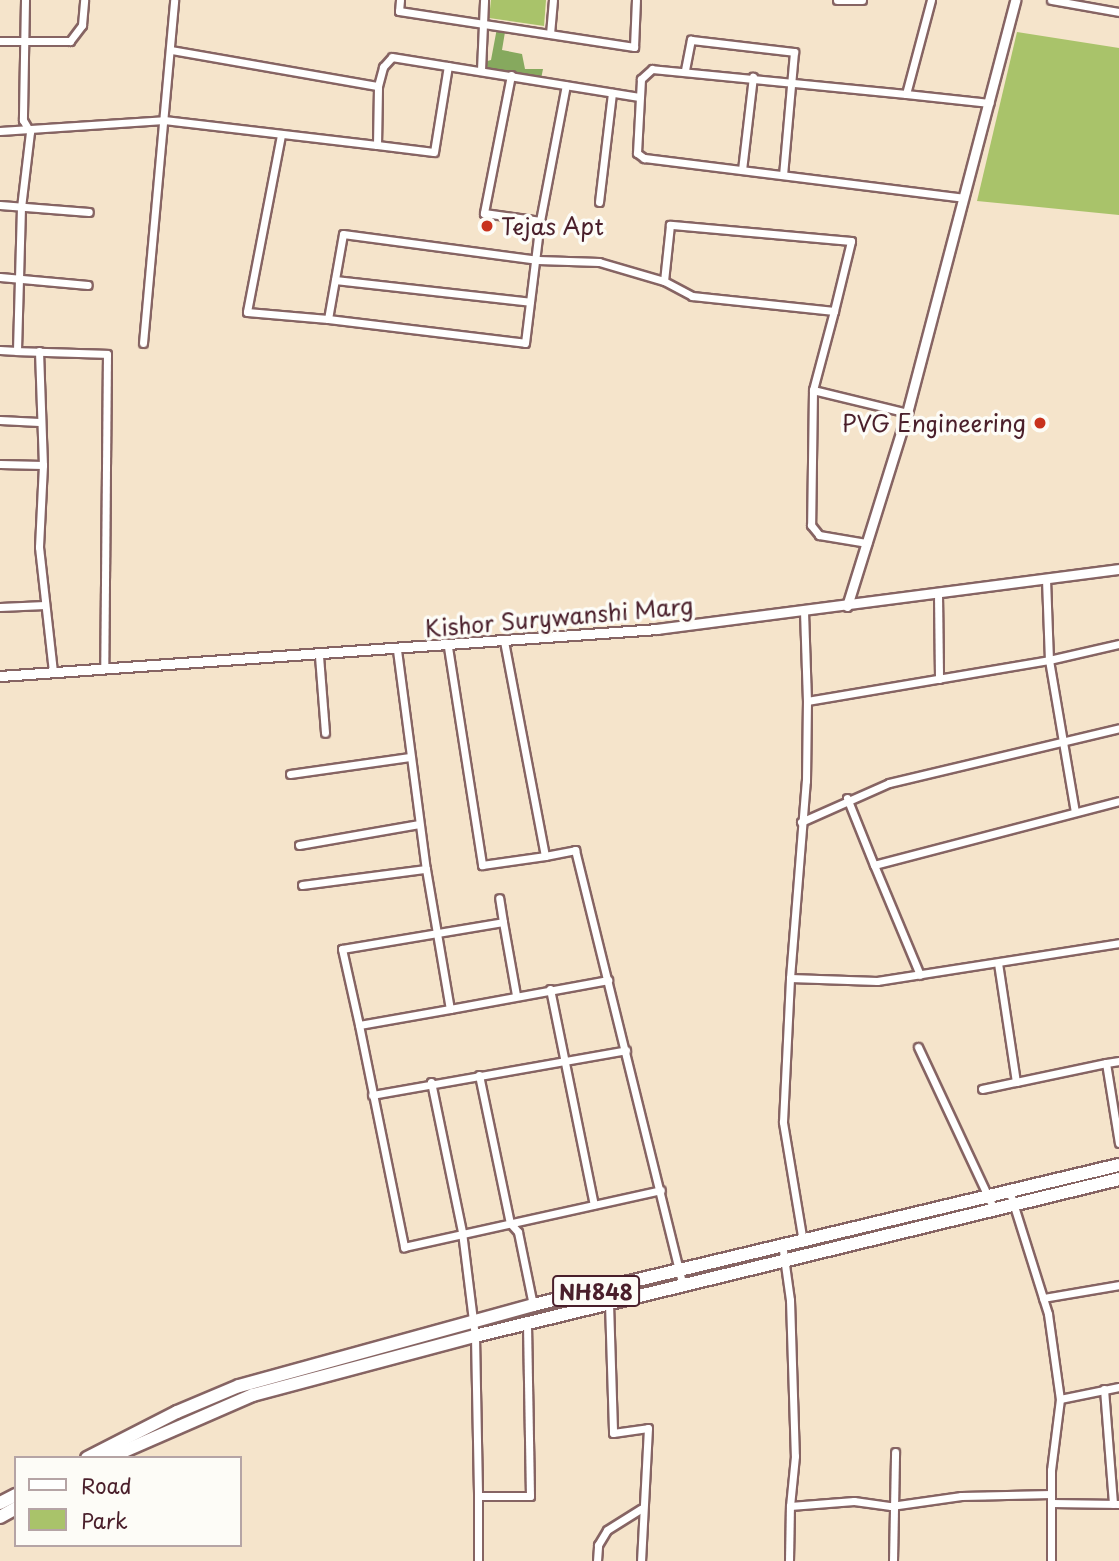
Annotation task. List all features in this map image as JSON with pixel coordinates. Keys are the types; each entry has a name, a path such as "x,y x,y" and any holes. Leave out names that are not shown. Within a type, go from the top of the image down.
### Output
{"highway":[{"name":"NH848","path":"91,1456 218,1393 533,1305 861,1224 1119,1165"},
{"name":"NH848","path":"113,1456 241,1399 475,1336 1119,1179"},
{"path":"928,1209 931,1224"},
{"path":"861,1224 865,1240"}],"street":[{"path":"16,351 21,207 30,132 23,120 25,0"},
{"path":"0,41 70,40 82,25 84,0"},
{"path":"143,343 174,0"},
{"path":"400,0 400,11 634,47 636,0"},
{"path":"481,70 484,0"},
{"path":"550,34 552,0"},
{"path":"837,0 862,0"},
{"path":"906,93 931,0"},
{"path":"847,606 907,414 1015,0"},
{"path":"1051,0 1119,12"},
{"path":"685,70 689,43 695,40 791,50 796,57 783,175"},
{"path":"171,50 378,86"},
{"path":"377,145 378,86 383,67 392,57 639,97"},
{"path":"0,131 30,132 164,120 434,152 448,66"},
{"path":"964,198 639,156 639,97 645,72 685,70 990,103"},
{"path":"511,75 484,213 540,221"},
{"path":"742,170 753,77"},
{"path":"281,135 247,312 525,343 538,260 540,221 566,85"},
{"path":"600,202 612,93"},
{"path":"0,205 89,212"},
{"path":"664,281 670,225 852,241 813,390 811,525 820,535 867,543"},
{"path":"328,319 343,234 538,260 599,262 664,281 692,296 834,312"},
{"path":"0,277 88,285"},
{"path":"335,280 530,302"},
{"path":"0,350 107,354 104,668"},
{"path":"39,351 39,422 43,465 39,547 53,672"},
{"path":"813,390 907,414"},
{"path":"0,420 39,422"},
{"path":"0,464 43,465"},
{"name":"Kishor Surywanshi Marg","path":"0,676 503,642 847,606 1119,569"},
{"path":"1046,579 1048,660 1075,813"},
{"path":"938,594 939,679"},
{"path":"0,607 45,605"},
{"path":"804,611 807,701 783,1122 806,1254"},
{"path":"503,642 545,856"},
{"path":"807,701 1048,660 1119,644"},
{"path":"448,647 482,865 575,850 683,1285"},
{"path":"397,650 419,824 450,1009"},
{"path":"319,656 325,733"},
{"path":"801,821 847,798 889,783 1119,728"},
{"path":"290,774 410,757"},
{"path":"847,798 920,975"},
{"path":"874,865 1119,802"},
{"path":"299,845 419,824"},
{"path":"302,885 426,869"},
{"path":"499,898 516,995"},
{"path":"503,922 342,948 404,1247 661,1190"},
{"path":"790,978 877,981 1119,943"},
{"path":"998,963 1016,1083"},
{"path":"359,1025 608,980"},
{"path":"550,989 594,1205"},
{"path":"918,1047 994,1209"},
{"path":"372,1095 431,1082 626,1049"},
{"path":"982,1089 1119,1061"},
{"path":"1106,1063 1119,1143"},
{"path":"479,1075 510,1223 518,1232 533,1305"},
{"path":"431,1082 462,1233 475,1336 478,1561"},
{"path":"1009,1190 1043,1298 1060,1399 1051,1494 1051,1561"},
{"path":"782,1243 795,1456 790,1506 789,1561"},
{"path":"1043,1298 1119,1285"},
{"path":"609,1303 613,1433 648,1428 641,1509 641,1561"},
{"path":"478,1496 530,1496 527,1324"},
{"path":"1060,1399 1119,1387"},
{"path":"1052,1503 1116,1504 1104,1389"},
{"path":"893,1561 891,1506 895,1452"},
{"path":"790,1506 854,1501 891,1506 961,1496 1051,1494"},
{"path":"597,1561 598,1545 607,1530 641,1509"}],"green space":[{"path":"491,0 546,0 544,26 489,18"},
{"path":"497,28 505,32 502,50 522,54 525,69 543,69 541,79 483,69 484,62 491,60"},
{"path":"1017,32 1119,48 1119,215 977,201"}],"place":[{"name":"Tejas Apt","path":"487,226"},
{"name":"PVG Engineering","path":"1040,423"}]}
